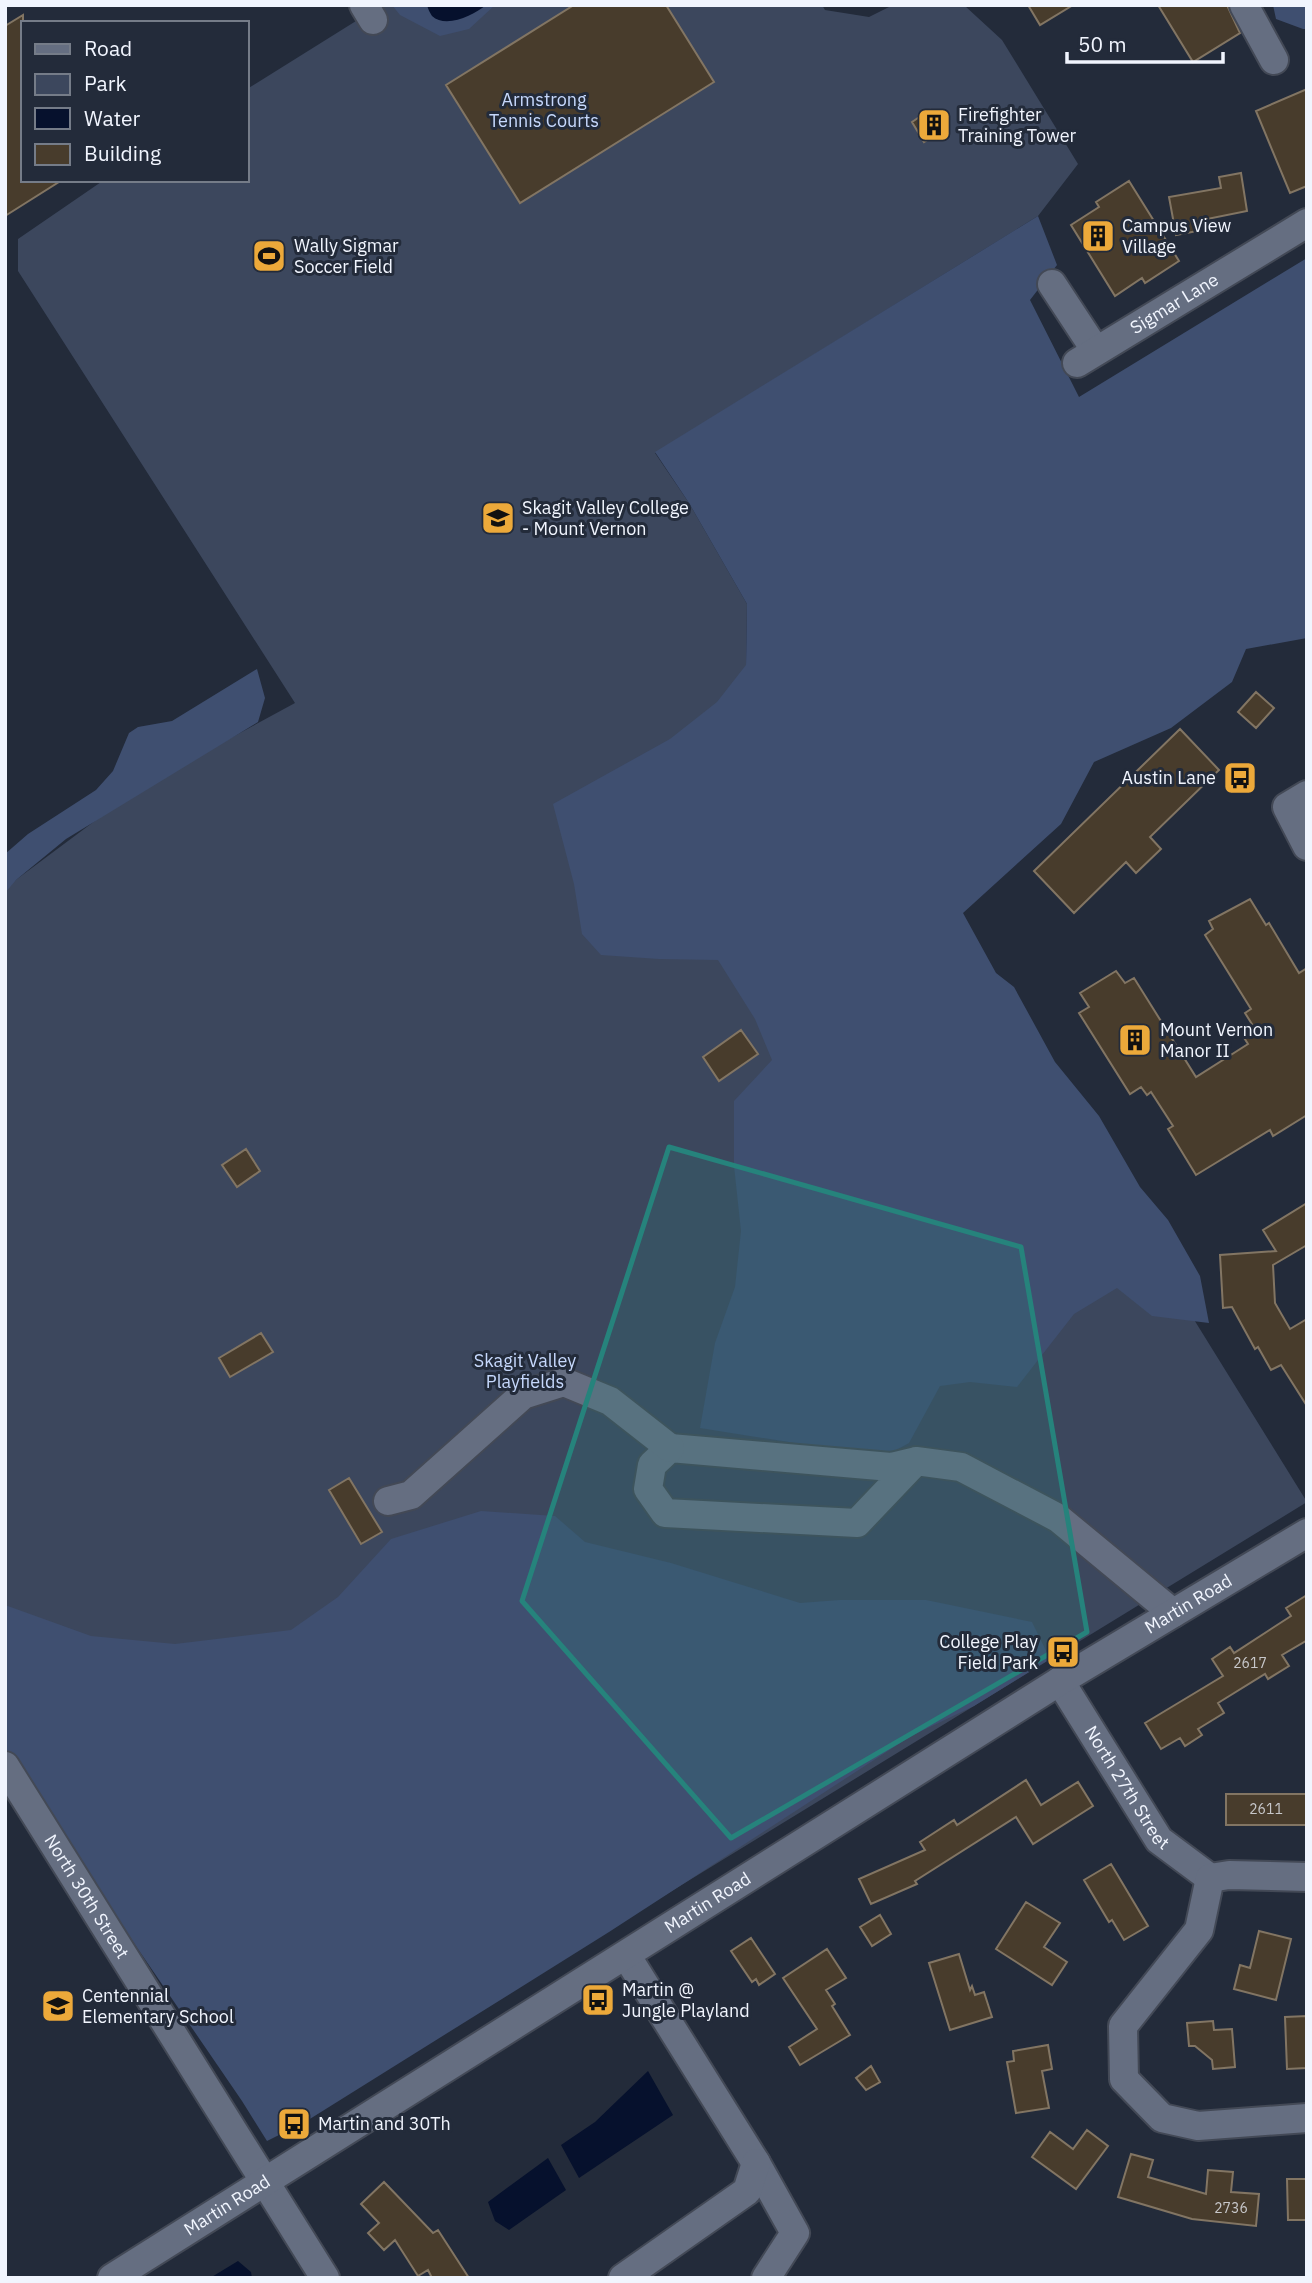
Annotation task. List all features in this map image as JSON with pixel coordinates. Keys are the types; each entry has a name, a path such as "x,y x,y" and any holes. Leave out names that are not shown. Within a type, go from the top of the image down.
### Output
{"street":[{"path":"1244,5 1274,60"},
{"name":"Sigmar Lane","path":"1052,284 1087,357 1307,223"},
{"path":"1297,801 1307,846"},
{"path":"388,1502 411,1495 523,1395 564,1382 610,1401 661,1457 891,1467 916,1461 961,1467 1058,1518 1173,1614"},
{"path":"661,1457 648,1489 665,1513 857,1523 916,1461"},
{"name":"Martin Road","path":"112,2278 1060,1681 1307,1533"},
{"name":"North 27th Street","path":"1060,1681 1159,1840 1210,1878"},
{"name":"North 30th Street","path":"5,1766 325,2278"},
{"path":"1307,1877 1228,1875 1210,1878 1199,1930 1123,2026 1124,2079 1162,2118 1198,2126 1307,2118"},
{"path":"626,1955 756,2163 795,2233 773,2267 747,2278"},
{"path":"623,2278 747,2191 756,2163"}],"highlighted area":[{"path":"669,1147 1021,1247 1087,1632 731,1838 522,1601"}],"green space":[{"name":"Skagit Valley Playfields","path":"361,5 822,5 825,10 869,17 893,5 958,5 965,6 1002,40 1078,164 1038,216 655,453 689,503 747,604 746,665 786,661 1307,1502 293,2123 5,1714 5,888 139,788 295,703 18,271 18,239 101,182 248,182 248,88 364,16"}],"shaded area":[{"path":"392,5 495,5 469,29 440,36 400,15"},
{"path":"1273,5 1307,5 1307,29 1276,19"},
{"path":"1038,216 1057,265 1030,300 1079,397 1307,258 1307,638 1246,649 1232,682 1171,728 1094,762 1061,824 963,913 996,973 1014,987 1055,1062 1099,1116 1140,1187 1168,1220 1200,1276 1209,1323 1152,1316 1117,1288 1074,1314 1017,1387 970,1382 940,1386 909,1443 883,1457 700,1428 715,1343 735,1287 741,1231 734,1166 734,1101 772,1060 755,1019 718,960 601,955 582,934 574,884 553,804 670,739 717,702 746,665 747,604 689,503 655,452"},
{"path":"257,669 265,698 258,722 66,839 16,880 5,893 5,854 28,834 96,790 113,771 129,733 138,727 172,721"},
{"path":"481,1511 555,1516 585,1542 671,1563 800,1603 926,1600 1032,1622 1050,1659 974,1706 911,1736 609,1932 305,2122 267,2141 5,1755 5,1605 91,1636 175,1644 291,1630 338,1597 391,1539"}],"water":[{"path":"427,5 486,5 460,19 445,21 432,16"},
{"path":"648,2071 673,2115 579,2178 561,2145 595,2122"},
{"path":"548,2158 566,2190 509,2230 495,2221 488,2202"},
{"path":"238,2261 251,2272 252,2278 210,2278"}],"building":[{"name":"Armstrong Tennis Courts","path":"574,5 666,5 714,82 520,203 446,85"},
{"path":"1028,5 1073,5 1040,25"},
{"path":"1158,5 1227,5 1240,33 1193,62"},
{"path":"23,15 21,182 59,182 5,216 5,26"},
{"path":"1307,89 1307,186 1290,193 1256,111"},
{"name":"Firefighter Training Tower","path":"930,110 943,130 924,142 912,122"},
{"name":"Campus View Village","path":"1241,173 1247,211 1207,219 1208,229 1176,235 1169,197 1221,188 1219,177"},
{"name":"Campus View Village","path":"1129,181 1179,261 1145,283 1142,278 1115,296 1071,225 1099,207 1096,202"},
{"path":"1256,692 1274,708 1256,728 1238,712"},
{"path":"1180,729 1219,770 1150,837 1161,849 1136,873 1126,862 1074,913 1034,871"},
{"name":"Mount Vernon Manor II","path":"1250,899 1266,925 1269,923 1299,973 1307,968 1307,1115 1273,1136 1270,1130 1196,1175 1168,1129 1173,1126 1151,1092 1147,1095 1141,1087 1130,1094 1079,1013 1089,1007 1080,993 1116,971 1125,983 1134,978 1196,1077 1248,1044 1243,1036 1255,1029 1245,1013 1251,1009 1205,935 1213,929 1209,921"},
{"path":"741,1030 758,1054 719,1081 703,1057"},
{"path":"246,1149 260,1171 237,1187 222,1165"},
{"path":"1307,1203 1307,1245 1273,1265 1275,1303 1290,1329 1307,1319 1307,1406 1281,1365 1271,1370 1258,1347 1255,1349 1232,1307 1223,1308 1220,1255 1276,1251 1263,1230"},
{"path":"261,1333 273,1352 230,1377 219,1358"},
{"path":"349,1478 382,1532 361,1544 329,1490"},
{"path":"1307,1595 1307,1643 1306,1641 1282,1655 1289,1666 1268,1679 1265,1674 1218,1703 1224,1713 1198,1729 1202,1735 1185,1746 1180,1738 1161,1749 1145,1723 1223,1676 1212,1659 1230,1647 1234,1653 1291,1616 1286,1608"},
{"path":"1026,1780 1041,1805 1078,1782 1093,1806 1033,1844 1016,1817 915,1881 917,1884 871,1904 859,1879 925,1850 920,1842 954,1820 957,1825"},
{"path":"1226,1794 1307,1794 1307,1825 1226,1825"},
{"path":"1111,1864 1148,1926 1124,1940 1112,1920 1109,1922 1084,1880"},
{"path":"1026,1902 1060,1923 1044,1947 1067,1962 1052,1985 996,1949"},
{"path":"880,1915 891,1934 872,1946 860,1927"},
{"path":"1259,1931 1291,1939 1276,2000 1234,1989 1240,1965 1250,1968"},
{"path":"751,1938 775,1974 759,1985 756,1979 752,1982 731,1951"},
{"path":"827,1949 846,1978 826,1990 835,2004 832,2006 850,2035 800,2065 789,2047 817,2029 783,1978"},
{"path":"959,1954 970,1990 972,1986 975,1995 984,1992 992,2017 950,2030 929,1963"},
{"path":"1307,2016 1307,2068 1287,2069 1285,2017"},
{"path":"1213,2021 1214,2030 1232,2029 1235,2067 1213,2069 1212,2060 1195,2046 1189,2046 1187,2023"},
{"path":"1048,2045 1052,2069 1042,2071 1049,2108 1016,2113 1007,2062 1014,2061 1013,2051"},
{"path":"871,2066 880,2082 866,2090 856,2078"},
{"path":"1087,2130 1108,2146 1076,2189 1032,2157 1050,2132 1073,2149"},
{"path":"1131,2154 1153,2160 1148,2177 1206,2194 1208,2170 1233,2172 1231,2192 1259,2194 1256,2226 1192,2219 1118,2197"},
{"path":"1287,2179 1307,2179 1306,2220 1288,2220"},
{"path":"384,2182 433,2233 438,2230 469,2278 432,2278 428,2270 418,2276 395,2240 384,2250 368,2233 379,2223 361,2204"}],"place":[{"name":"Firefighter Training Tower","path":"934,125"},
{"name":"Campus View Village","path":"1098,236"},
{"name":"Wally Sigmar Soccer Field","path":"269,256"},
{"name":"Skagit Valley College - Mount Vernon","path":"498,518"},
{"name":"Austin Lane","path":"1240,778"},
{"name":"Mount Vernon Manor II","path":"1135,1040"},
{"name":"College Play Field Park","path":"1063,1652"},
{"name":"Martin @ Jungle Playland","path":"598,2000"},
{"name":"Centennial Elementary School","path":"58,2006"},
{"name":"Martin and 30Th","path":"294,2124"}]}
